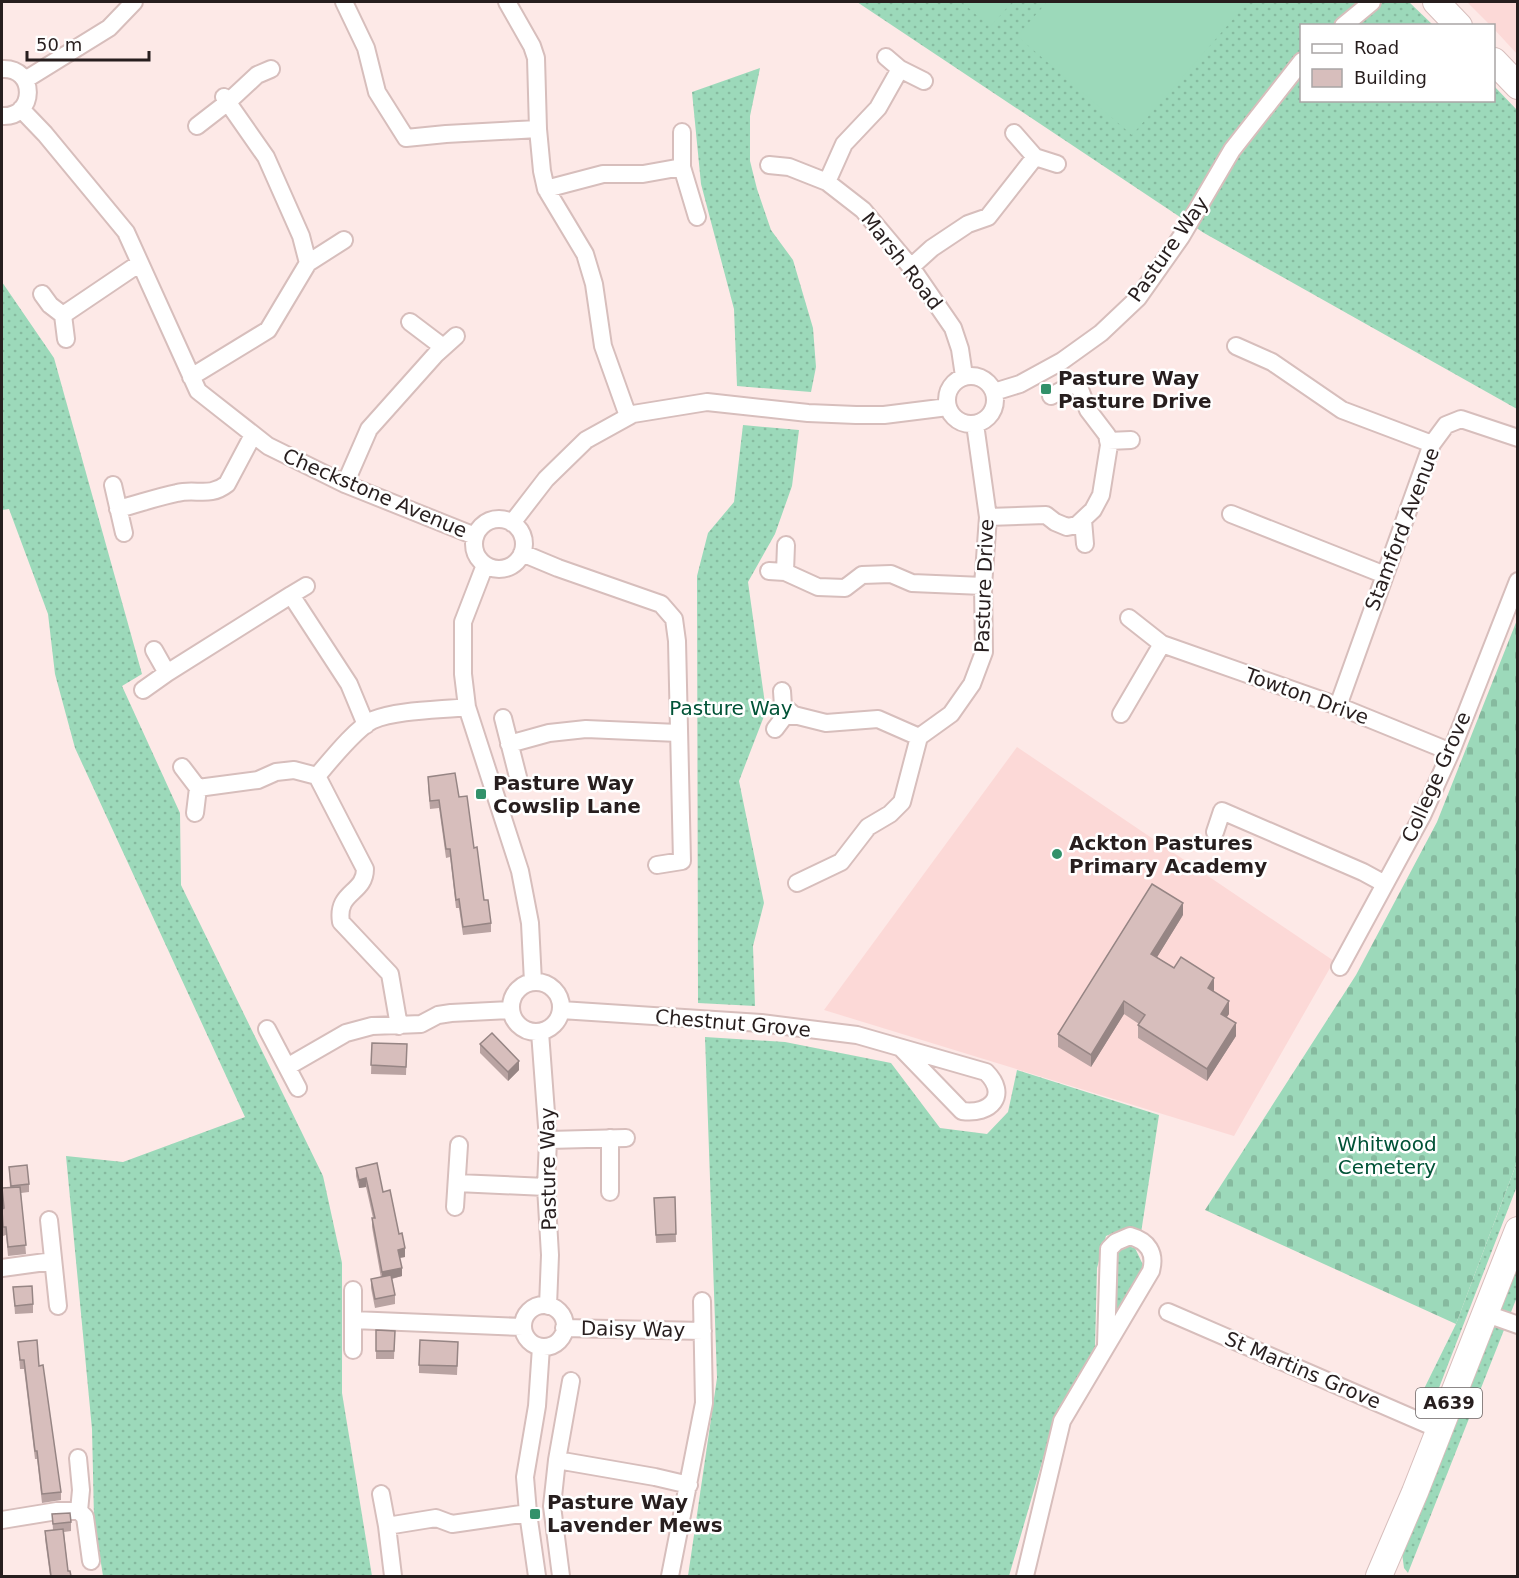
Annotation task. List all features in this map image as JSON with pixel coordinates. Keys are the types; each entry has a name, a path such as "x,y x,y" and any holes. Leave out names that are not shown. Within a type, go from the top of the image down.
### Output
{"main road":[{"path":"1436,2 1457,24"},
{"path":"1495,62 1518,86"},
{"name":"A639","path":"1385,1575 1438,1429 1518,1230"}],"street":[{"path":"25,80 109,27 134,2"},
{"path":"344,2 366,48 377,92 406,138 538,129"},
{"path":"507,2 532,46 536,58 538,129 546,189 585,254 594,284 603,346 628,416"},
{"path":"1344,24 1363,2"},
{"path":"1344,24 1372,2"},
{"path":"886,57 900,69 924,81"},
{"name":"Pasture Way","path":"994,392 1020,384 1062,361 1101,333 1138,298 1181,237 1232,150 1300,64"},
{"path":"2,69 12,70 19,74 25,80 28,95 21,110 2,116"},
{"path":"197,126 257,75 271,69"},
{"path":"827,182 844,144 878,108 900,69"},
{"path":"226,100 266,157 301,236 308,263"},
{"name":"Checkstone Avenue","path":"21,110 45,134 126,232 198,391 268,446 345,484 475,536"},
{"path":"682,132 682,167 697,217"},
{"path":"1014,133 1035,157 1057,164"},
{"path":"911,267 932,248 968,224 988,217 1035,157"},
{"name":"Marsh Road","path":"769,165 789,167 827,182 863,210 911,267 953,328 960,349 964,376"},
{"path":"546,189 603,174 643,174 682,167"},
{"path":"191,377 268,330 308,263 344,240"},
{"path":"63,315 140,263"},
{"path":"42,294 50,305 63,315 66,339"},
{"path":"345,484 369,429 449,342 410,322"},
{"path":"1234,346 1272,362 1342,410 1432,444"},
{"path":"964,376 983,379 994,392 995,405 991,413 984,420 975,424 958,421 948,406 949,389 956,380 964,376"},
{"path":"988,517 1046,515 1054,522 1066,526 1077,525 1093,510 1101,495 1107,435 1088,410 1078,384 1075,383 1051,396"},
{"path":"512,523 546,479 586,440 633,414 707,402 808,413 856,415 884,415 948,406"},
{"name":"Stamford Avenue","path":"1338,706 1432,444 1446,425 1461,419 1518,438"},
{"name":"Pasture Drive","path":"919,736 951,714 972,684 984,652 983,586 988,517 975,424"},
{"path":"118,509 181,492 207,493 221,489 227,484 253,435"},
{"path":"1108,441 1131,440"},
{"path":"113,486 124,533"},
{"path":"1230,512 1385,575"},
{"path":"505,520 512,523 521,533 522,553 513,565 507,568 499,569 485,565 475,552 475,536 484,524 490,521 505,520"},
{"path":"1083,520 1085,544"},
{"path":"786,545 777,571 818,587 845,588 862,575 891,574 912,583 983,586"},
{"path":"522,553 661,604 674,619 682,861 657,865"},
{"path":"485,565 463,622 463,674 467,707 520,872 530,923 533,982"},
{"name":"College Grove","path":"1340,967 1422,816 1451,752 1518,581"},
{"path":"143,690 306,586"},
{"path":"291,595 349,684 366,725"},
{"name":"Towton Drive","path":"1129,618 1162,644 1338,706 1451,752"},
{"path":"1118,717 1162,644"},
{"path":"154,650 167,673"},
{"path":"782,691 783,706 794,715 826,723 878,719 919,736 902,802 890,814 868,827 842,862 797,883"},
{"path":"317,776 339,751 372,720 393,715 467,707"},
{"path":"775,729 784,717 794,715"},
{"path":"503,718 518,777"},
{"path":"510,744 549,733 586,729 678,733"},
{"path":"182,767 198,788 195,813"},
{"path":"198,788 258,780 276,772 294,770 317,776 365,869 365,876 360,885 344,900 340,915 341,922 390,974 399,1026"},
{"path":"1215,832 1222,811 1363,872 1385,884"},
{"path":"533,982 540,982 552,988 557,995 561,1010 554,1025 540,1032 525,1030 518,1025 511,1010 513,995 519,988 533,982"},
{"path":"287,1067 346,1033 372,1026 421,1024 451,1013 511,1010"},
{"name":"Chestnut Grove","path":"561,1010 761,1023 857,1035 986,1072 996,1086 996,1100 982,1110 962,1111 902,1049"},
{"path":"267,1029 298,1088"},
{"name":"Pasture Way","path":"540,1032 548,1140 546,1187 550,1255 548,1306"},
{"path":"548,1140 618,1138 610,1192"},
{"path":"455,1207 459,1145"},
{"path":"457,1183 546,1187"},
{"path":"49,1220 58,1306"},
{"path":"1025,1576 1062,1421 1151,1271 1154,1262 1149,1248 1143,1242 1130,1236 1116,1242 1109,1249 1106,1345"},
{"path":"2,1268 53,1261"},
{"path":"353,1290 353,1350"},
{"name":"Daisy Way","path":"670,1576 704,1403 705,1360 702,1301"},
{"path":"538,1306 548,1306 554,1308 562,1316 564,1328 560,1340 555,1344 541,1347 531,1343 523,1327 524,1320 532,1310 538,1306"},
{"name":"St Martins Grove","path":"1168,1312 1438,1429"},
{"path":"1485,1313 1518,1325"},
{"path":"353,1320 523,1327"},
{"name":"Daisy Way","path":"564,1328 703,1331"},
{"path":"537,1576 525,1477 537,1406 541,1347"},
{"path":"561,1576 552,1506 556,1460 571,1381"},
{"path":"78,1458 81,1490 79,1511"},
{"path":"556,1460 689,1485"},
{"path":"381,1494 393,1576"},
{"path":"2,1520 57,1511 79,1511 85,1517 91,1561"},
{"path":"387,1526 436,1518 452,1524 528,1513"}],"shaded area":[{"path":"1467,2 1517,2 1517,54 1495,30 1495,24 1489,24"},
{"name":"Ackton Pastures Primary Academy","path":"1017,747 1334,961 1234,1136 824,1010"}],"green space":[{"path":"857,2 1409,2 1432,24 1300,24 1300,102 1495,102 1495,87 1517,110 1517,409 1204,233"},
{"path":"962,2 1012,2 990,27"},
{"path":"1047,2 1248,2 1132,135 1017,36"},
{"path":"760,68 750,116 750,161 771,230 793,260 813,328 816,367 811,392 737,386 734,309 701,184 692,92"},
{"path":"2,282 54,358 142,674 122,686 180,813 181,885 323,1176 342,1263 342,1393 372,1576 103,1576 94,1518 92,1429 66,1156 123,1162 245,1117 75,748 55,674 48,614 9,509 2,510"},
{"name":"Pasture Way","path":"743,425 799,430 792,486 775,534 748,582 766,711 739,781 764,903 753,946 755,1006 698,1003 697,576 708,533 734,502"},
{"name":"Whitwood Cemetery","path":"1517,620 1517,1162 1456,1324 1205,1210 1356,975 1437,822"},
{"path":"705,1037 785,1042 891,1063 940,1128 987,1134 1008,1112 1017,1070 1159,1115 1141,1233 1123,1229 1106,1236 1097,1268 1095,1347 1054,1421 1009,1576 688,1576 717,1378"},
{"path":"1517,1162 1517,1186 1437,1393 1434,1396 1420,1397 1456,1324"},
{"path":"1127,1246 1135,1248 1144,1267 1113,1318 1114,1257 1118,1250"},
{"path":"1517,1260 1517,1297 1408,1573 1404,1568 1402,1553"}],"building":[{"path":"455,773 459,797 467,796 474,848 477,847 484,900 488,900 491,923 463,927 459,899 456,900 450,849 446,849 439,800 430,801 428,777"},
{"path":"1152,884 1183,903 1151,954 1174,968 1181,957 1214,978 1208,988 1229,1001 1221,1014 1236,1023 1207,1069 1138,1025 1145,1015 1124,1001 1091,1055 1058,1034"},
{"path":"492,1033 519,1061 508,1072 480,1044"},
{"path":"372,1043 407,1044 406,1067 371,1065"},
{"path":"377,1163 383,1192 390,1190 399,1234 402,1233 405,1248 398,1250 402,1268 382,1272 372,1218 375,1218 366,1178 359,1180 356,1168"},
{"path":"27,1165 29,1184 11,1186 9,1167"},
{"path":"20,1187 26,1245 8,1247 6,1227 3,1227 2,1188"},
{"path":"675,1197 676,1234 656,1235 654,1198"},
{"path":"391,1275 395,1295 375,1299 371,1279"},
{"path":"32,1286 33,1304 15,1306 13,1287"},
{"path":"376,1330 395,1331 394,1351 376,1351"},
{"path":"37,1340 39,1366 43,1365 61,1492 42,1494 24,1360 20,1360 18,1342"},
{"path":"420,1340 458,1342 457,1366 419,1365"},
{"path":"70,1513 71,1522 53,1524 52,1514"},
{"path":"63,1529 68,1571 71,1576 51,1576 45,1531"}],"place":[{"name":"Pasture Way Pasture Drive","path":"1046,389"},
{"name":"Pasture Way Cowslip Lane","path":"481,794"},
{"name":"Ackton Pastures Primary Academy","path":"1057,854"},
{"name":"Pasture Way Lavender Mews","path":"535,1514"}]}
